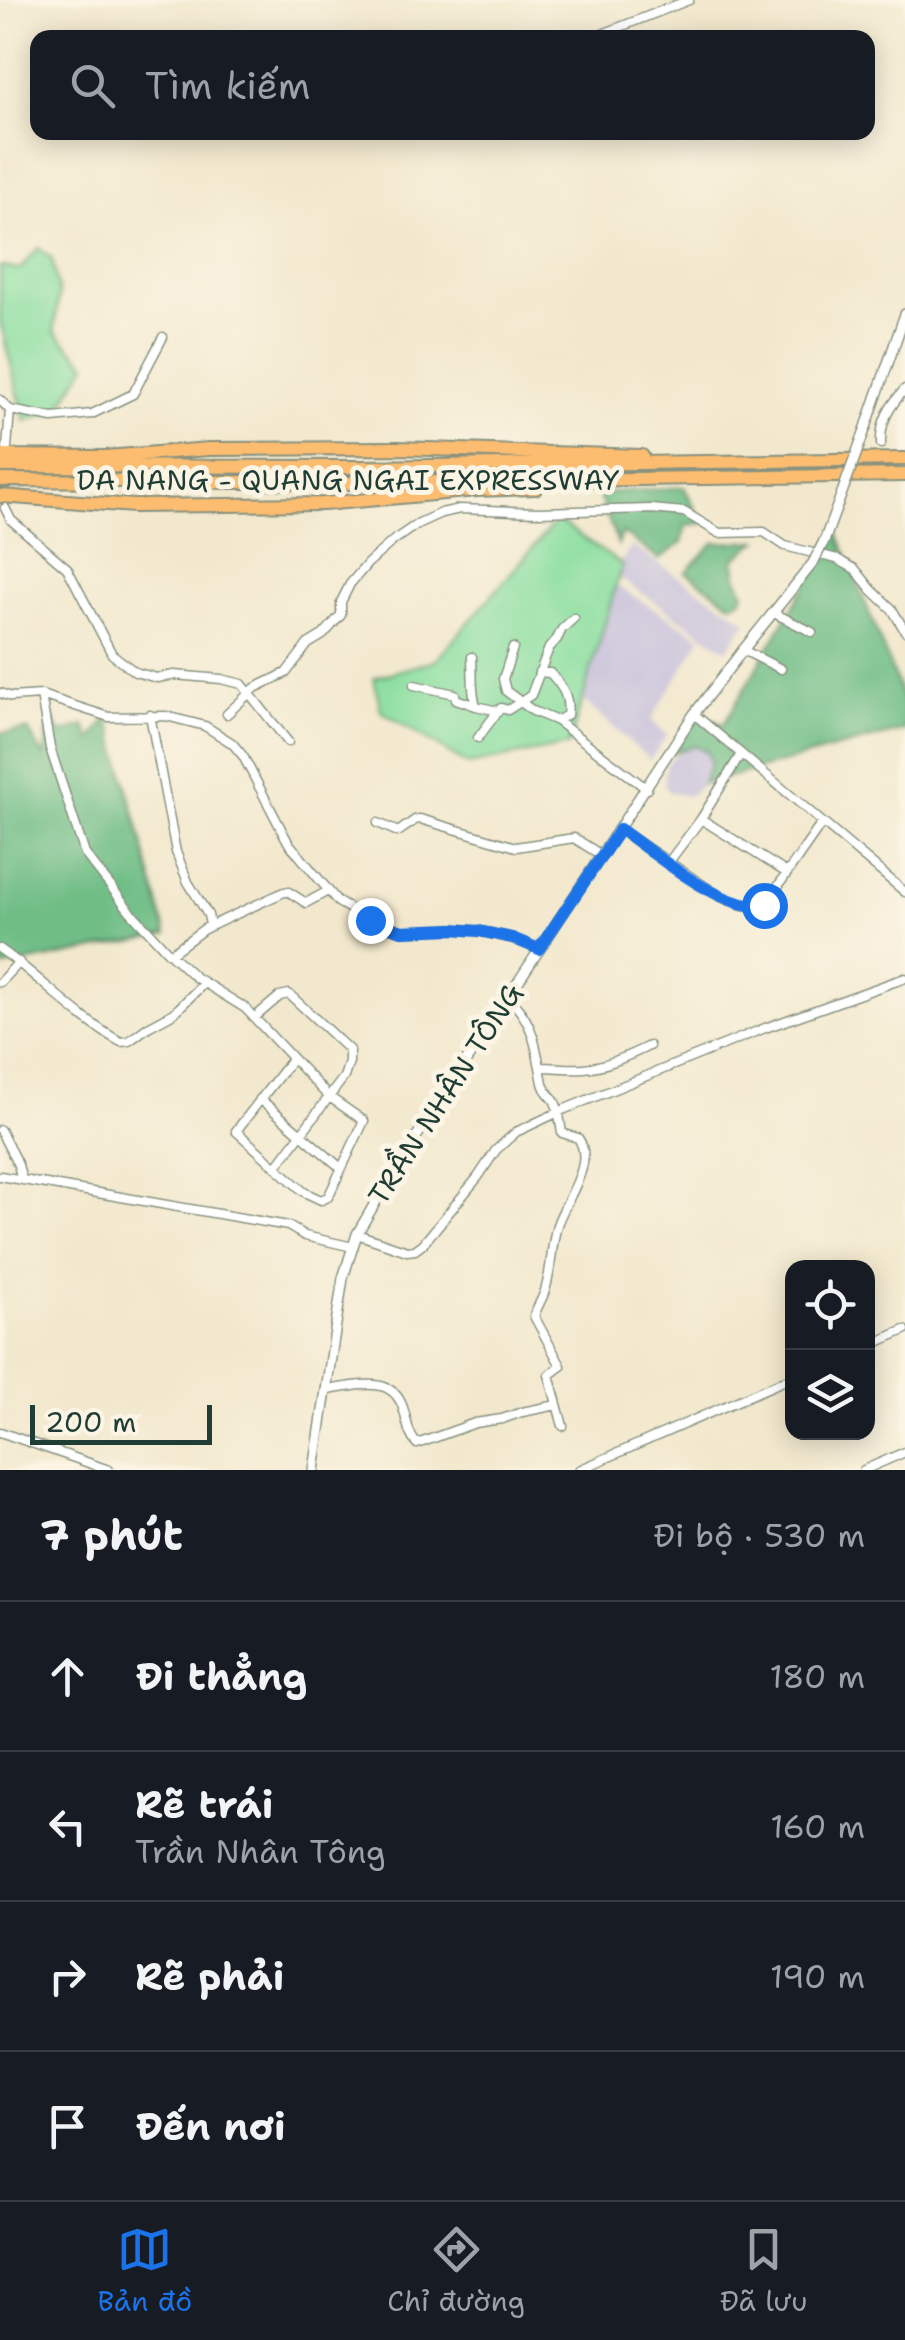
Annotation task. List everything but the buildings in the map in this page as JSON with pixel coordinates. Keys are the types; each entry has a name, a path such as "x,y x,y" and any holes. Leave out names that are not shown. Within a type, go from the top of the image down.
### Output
{"highway":[{"path":"3,452 105,457 209,449 398,448 689,460 905,459"},
{"name":"DA NANG - QUANG NGAI EXPRESSWAY","path":"0,466 224,468 689,460"},
{"path":"3,502 134,506 323,504 477,490 905,475"},
{"name":"DA NANG - QUANG NGAI EXPRESSWAY","path":"0,480 696,480"}],"street":[{"path":"612,30 688,0"},
{"name":"TRẦN NHÂN TÔNG","path":"314,1470 337,1307 357,1234 392,1174 694,714 813,563 905,314"},
{"path":"0,400 10,410 54,418 92,414 132,394 163,337"},
{"path":"881,444 887,412 905,388"},
{"path":"3,452 10,410"},
{"path":"3,502 11,520 67,568 112,654 136,672 157,678 174,675 242,684 288,742"},
{"path":"226,714 250,692 286,673 308,644 323,635 341,615 340,602 350,584 394,540 429,517 460,509 679,511 719,533 764,532 785,546 837,559 855,569 892,609 905,631"},
{"path":"774,613 812,632"},
{"path":"414,684 455,694 456,699 476,706 508,710 532,695 549,648 574,618"},
{"path":"513,648 503,679 506,692 557,721 646,789"},
{"path":"742,650 781,669"},
{"path":"472,657 476,706"},
{"path":"539,672 550,673 569,703 567,715 557,721"},
{"path":"0,692 11,698 41,695 109,717 166,716 205,726 232,743 250,766 288,842 338,902 402,931 479,931 539,949"},
{"path":"41,695 50,748 85,854 170,954 204,983 244,1008 328,1096 362,1119 364,1124 328,1196 321,1200 304,1192 236,1130 292,1060"},
{"path":"478,738 498,710"},
{"path":"694,714 905,892"},
{"path":"150,716 176,852 210,925"},
{"path":"668,863 742,754"},
{"path":"378,823 398,832 420,819 516,847 574,838 601,855"},
{"path":"701,819 786,874"},
{"path":"620,829 718,895 757,906 768,902 822,823"},
{"path":"170,954 210,925 284,892 306,903 328,891"},
{"path":"0,949 51,992 121,1042 174,1013 204,983"},
{"path":"0,982 18,962"},
{"path":"357,1234 406,1251 415,1250 478,1177 496,1150 516,1132 765,1028 905,978"},
{"path":"254,1018 280,996 289,994 349,1050 347,1070 276,1168"},
{"path":"507,997 528,1020 546,1093 555,1102 563,1135 578,1138 584,1148 577,1182 557,1226 546,1290 534,1316 561,1366 549,1374 563,1426"},
{"path":"541,1067 600,1066 649,1046"},
{"path":"260,1099 341,1168"},
{"path":"0,1130 22,1180"},
{"path":"0,1176 288,1226 305,1236 353,1247"},
{"path":"875,1343 905,1330"},
{"path":"579,1470 785,1380"},
{"path":"326,1390 374,1385 392,1390 402,1400 410,1434 417,1444 475,1422 557,1405"},
{"path":"0,1432 110,1470"},
{"path":"864,1470 905,1452"}],"shaded area":[{"path":"632,546 747,621 727,650 613,574"},
{"path":"615,585 702,637 651,720 667,735 650,760 569,688"},
{"path":"686,747 707,751 711,763 708,780 688,796 669,792 664,776 668,761"}],"green space":[{"path":"39,248 52,259 59,294 54,331 87,364 59,410 25,421 0,321 0,266 19,270"},
{"path":"684,487 703,523 686,525 682,543 659,559 623,533 618,544 598,493"},
{"path":"557,520 622,565 569,745 468,765 381,711 374,678 436,660"},
{"path":"837,531 905,704 905,730 702,784 711,763 707,751 694,746 674,752 694,714 724,724"},
{"path":"758,541 734,559 744,593 732,604 686,572 714,543"},
{"path":"51,714 61,734 85,725 91,740 109,717 167,935 0,968 0,733 28,730 44,757"}],"tunnel":[{"path":"5,508 6,463"}],"route":[{"path":"370,920 402,931 479,931 539,949 620,829 718,895 746,905 764,905"}]}
